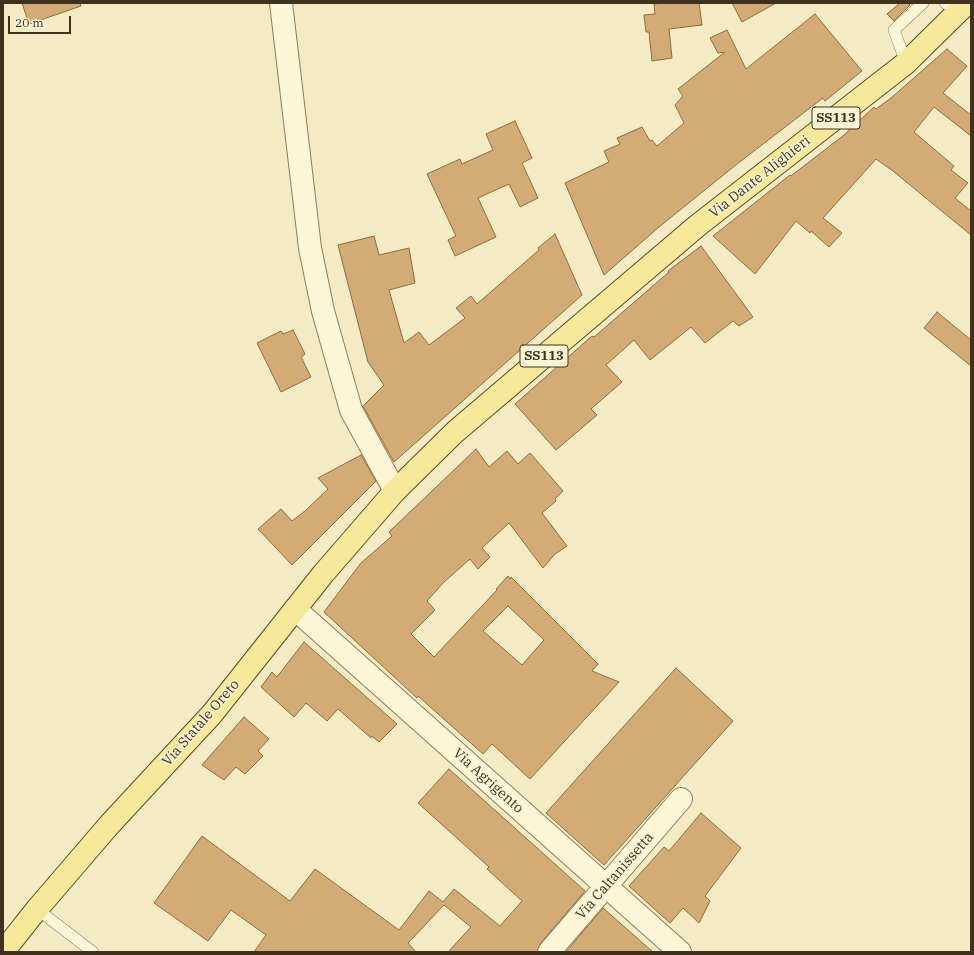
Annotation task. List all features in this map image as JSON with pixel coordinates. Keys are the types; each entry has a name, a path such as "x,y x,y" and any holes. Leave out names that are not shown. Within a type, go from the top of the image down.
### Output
{"main road":[{"name":"Via Dante Alighieri","path":"395,491 455,432 697,226 906,63 957,6"},
{"name":"Via Statale Oreto","path":"3,952 37,909 110,824 212,714 324,574 395,491"}],"street":[{"path":"281,3 310,248 323,311 351,410 395,491"},
{"name":"Via Agrigento","path":"296,609 680,952"},
{"name":"Via Caltanissetta","path":"549,952 681,799"}],"lane":[{"path":"906,63 894,30 923,3"},
{"path":"37,909 94,952"}],"building":[{"path":"22,3 80,3 81,6 29,24"},
{"path":"699,3 702,25 669,29 672,58 652,61 649,32 646,32 644,15 655,14 654,4"},
{"path":"732,3 776,3 742,22"},
{"path":"900,3 908,3 910,5 894,21 887,14"},
{"path":"815,14 862,71 825,101 823,98 737,164 659,227 604,275 565,183 609,162 604,151 620,144 617,138 642,127 650,141 652,140 657,146 684,123 675,105 683,96 678,89 725,52 718,53 710,38 727,30 746,69"},
{"path":"947,49 967,66 943,93 971,115 971,136 934,107 914,132 954,166 951,170 968,183 955,198 971,211 971,235 893,171 876,159 823,218 842,233 829,247 811,231 810,233 796,221 755,274 713,236 790,175 791,176 844,135 874,107 876,109 891,98"},
{"path":"515,121 532,158 522,163 538,198 520,207 509,184 478,198 496,237 455,256 448,240 456,236 427,174 460,159 462,164 493,150 486,134"},
{"path":"555,234 582,295 394,462 363,406 384,385 368,362 338,245 374,236 379,255 409,248 415,283 389,290 404,343 419,332 429,345 465,318 456,308 471,296 477,304 539,250 538,248"},
{"path":"701,246 753,317 739,326 733,321 705,343 691,327 650,360 634,340 606,365 622,382 591,409 597,415 556,450 515,404 592,336 594,337 669,272 668,271"},
{"path":"937,312 971,340 971,366 924,328"},
{"path":"293,330 305,354 301,357 311,377 281,392 257,343 281,331 283,334"},
{"path":"476,449 489,467 507,451 518,464 530,453 563,491 555,499 556,501 542,513 567,546 555,554 543,568 509,523 482,548 490,557 478,569 470,559 444,582 427,601 435,610 411,634 434,657 497,590 496,589 508,576 510,579 511,577 598,664 592,671 619,682 530,779 492,744 483,754 418,696 417,698 324,612 361,563 392,536 389,532","holes":["508,606 544,640 522,665 483,631"]},
{"path":"361,455 376,481 292,565 258,529 281,509 292,521 328,489 318,478"},
{"path":"304,642 397,724 379,742 372,736 371,738 338,709 327,721 306,703 294,717 261,687 272,672 277,677"},
{"path":"676,668 733,721 604,865 546,813"},
{"path":"244,717 269,739 258,751 263,756 245,774 236,767 224,780 202,765"},
{"path":"449,769 585,891 540,944 537,952 448,952 471,927 444,905 408,943 416,952 254,952 266,935 231,910 208,941 154,903 202,836 290,901 315,869 399,930 429,891 443,902 454,889 500,926 522,901 487,869 489,867 418,803"},
{"path":"701,813 741,848 705,896 710,901 699,923 683,908 670,923 629,886 664,847 669,851"},
{"path":"603,908 653,952 566,952"}]}
